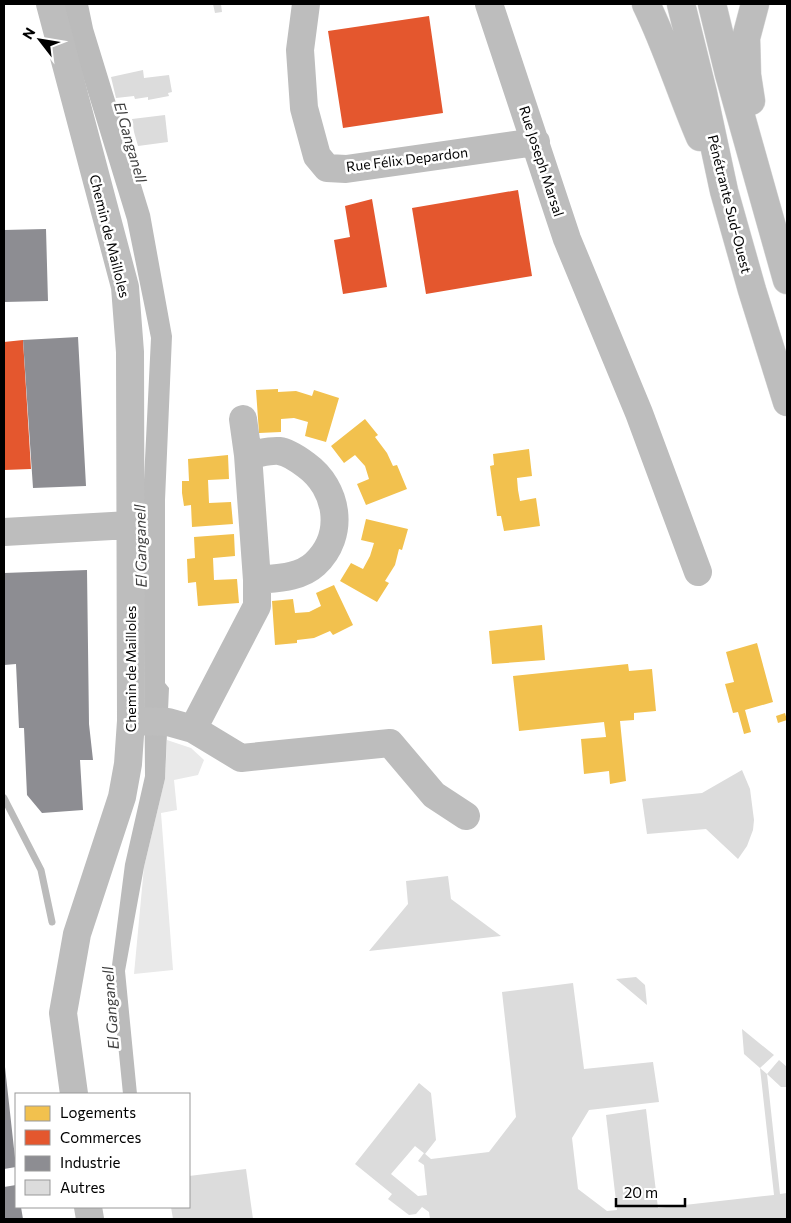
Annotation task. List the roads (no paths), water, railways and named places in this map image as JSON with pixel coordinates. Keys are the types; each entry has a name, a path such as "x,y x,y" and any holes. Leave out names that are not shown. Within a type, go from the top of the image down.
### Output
{"main road":[{"name":"Chemin de Mailloles","path":"50,4 125,287 130,352 130,525 160,724 128,764 122,798 77,934 63,1013 74,1093"},
{"name":"Rue Félix Depardon","path":"306,4 300,50 304,108 317,156 327,168 346,169 536,142"},
{"name":"Rue Joseph Marsal","path":"489,4 567,239 601,317 639,413 698,572"},
{"path":"646,4 661,34 687,106 724,191"},
{"name":"Pénétrante Sud-Ouest","path":"682,4 724,191 787,402"},
{"path":"712,4 729,74 787,280"},
{"path":"755,4 746,38 747,75 777,242"},
{"path":"243,419 248,455 257,580 257,606 160,724 241,758 390,743 434,795 466,816"},
{"path":"248,455 279,451 297,458 317,473 331,495 335,520 331,543 315,564 293,576 257,580"},
{"path":"4,532 130,525"}],"waterway":[{"path":"4,798 41,870 52,922"}],"water label":[{"name":"El Ganganell","path":"131,142"},
{"name":"El Ganganell","path":"140,546"},
{"name":"El Ganganell","path":"110,1008"}]}
